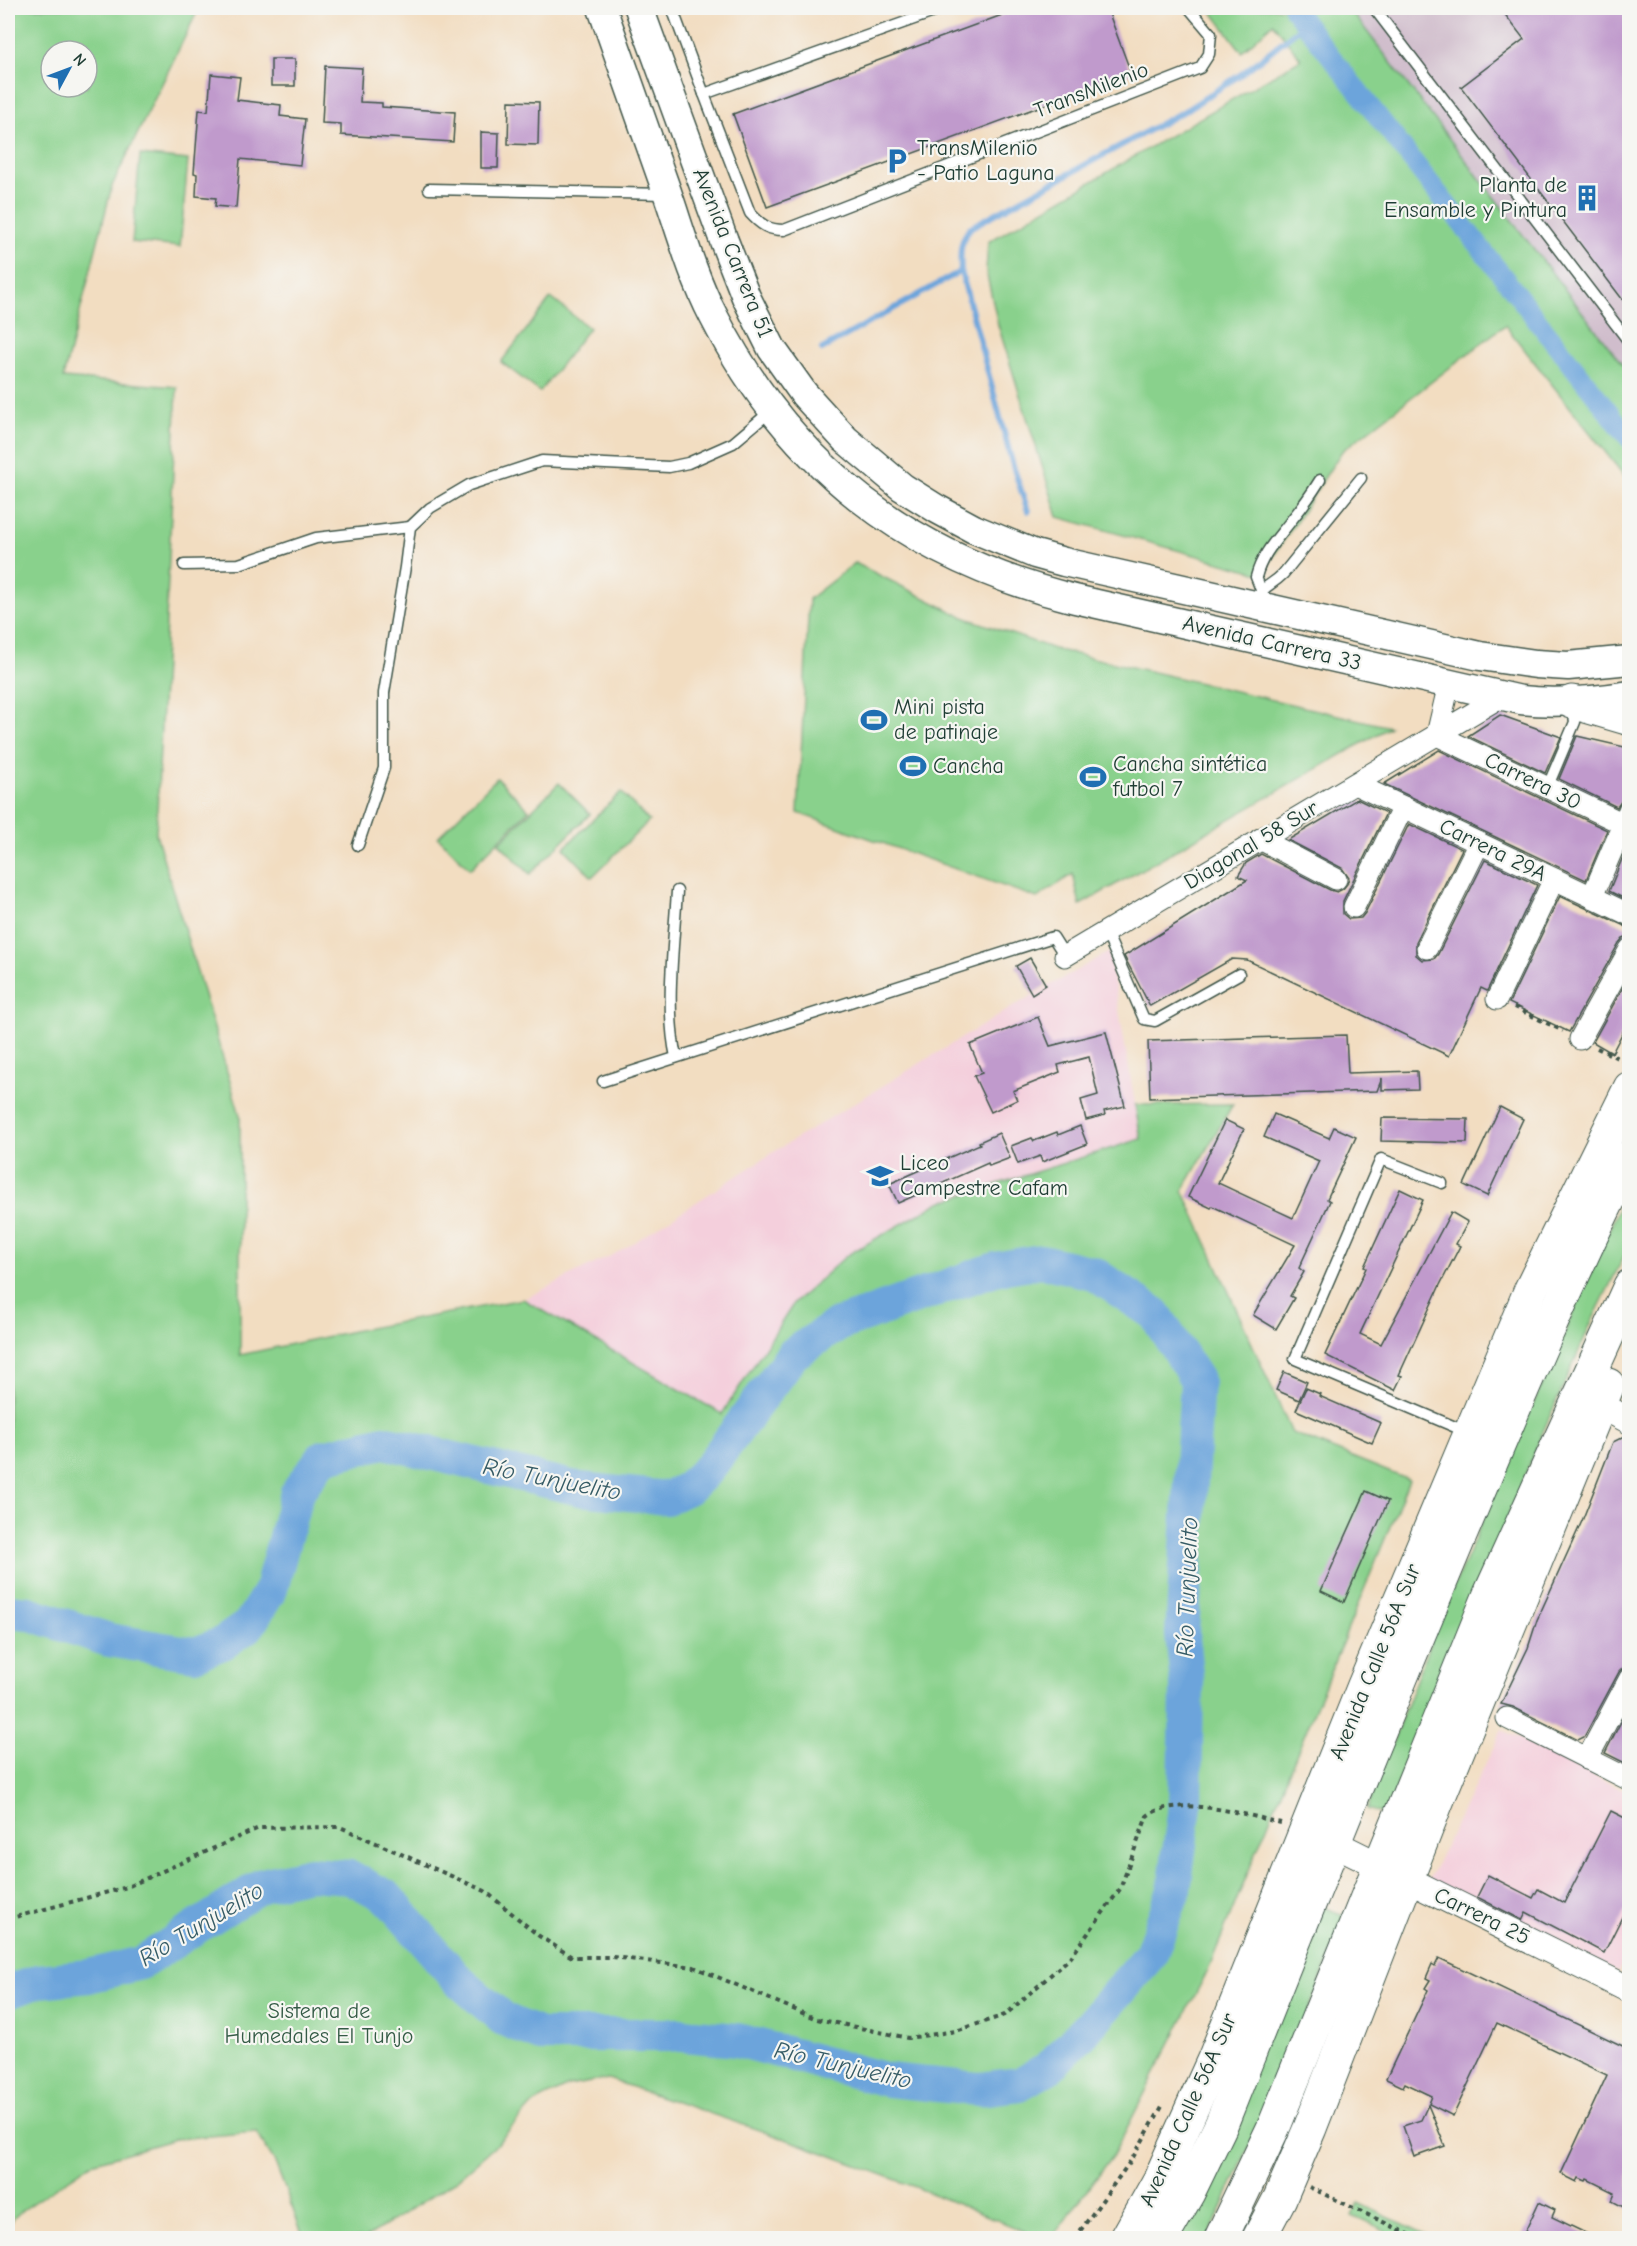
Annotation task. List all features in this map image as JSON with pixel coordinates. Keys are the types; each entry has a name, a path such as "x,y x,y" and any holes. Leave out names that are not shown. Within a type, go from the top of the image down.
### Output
{"highway":[{"path":"1572,702 1629,719"},
{"name":"Avenida Calle 56A Sur","path":"1127,2238 1160,2179 1214,2059 1363,1688 1531,1289 1629,1088"},
{"name":"Avenida Calle 56A Sur","path":"1161,2238 1188,2193 1221,2126 1450,1558 1531,1367 1629,1157"},
{"path":"1259,2238 1301,2148 1392,1872 1490,1593 1629,1286"},
{"path":"1221,2238 1392,1872 1491,1673 1629,1339"},
{"path":"1450,1558 1470,1433"},
{"path":"1490,1593 1491,1673"},
{"path":"1237,2206 1301,2148"}],"main road":[{"name":"Avenida Carrera 51","path":"602,8 691,263 712,313 735,356 772,409 827,471 885,519 924,541"},
{"name":"Avenida Carrera 51","path":"639,8 746,297 772,349 804,394 845,439 902,487 974,529 1035,554"},
{"name":"Avenida Carrera 33","path":"924,541 968,563 1046,592 1502,696 1544,702 1572,702 1629,695"},
{"name":"Avenida Carrera 33","path":"1035,554 1159,585 1258,597 1455,651 1511,661 1568,666 1629,660"},
{"path":"1449,684 1455,651"},
{"path":"1502,696 1568,666"}],"street":[{"path":"1437,735 1449,684"},
{"name":"Diagonal 58 Sur","path":"1065,956 1502,696"},
{"name":"Carrera 30","path":"1437,735 1547,788 1627,820"},
{"name":"Carrera 29A","path":"1355,784 1629,915"},
{"path":"1354,907 1403,807"},
{"path":"1592,897 1627,820"},
{"path":"1260,839 1336,879"},
{"path":"1427,948 1479,843"},
{"path":"1497,999 1554,879"},
{"path":"1580,1039 1629,950"},
{"path":"1600,1405 1629,1420"},
{"path":"1587,1759 1629,1678"},
{"path":"1507,1718 1629,1780"},
{"name":"Carrera 25","path":"1334,1843 1629,1990"}],"lane":[{"name":"TransMilenio","path":"672,8 750,213 760,224 770,230 784,230 1200,68 1209,54 1211,34 1189,8"},
{"path":"704,94 945,8"},
{"path":"1374,8 1629,343"},
{"path":"429,189 668,194"},
{"path":"184,565 239,564 316,538 410,527 430,508 469,485 542,461 669,467 688,463 733,443 772,409"},
{"path":"1258,597 1283,574 1361,478"},
{"path":"1258,597 1256,577 1266,553 1306,502 1320,480"},
{"path":"358,845 384,768 384,693 410,527"},
{"path":"1547,788 1575,722 1572,702"},
{"path":"676,1057 671,1016 677,891"},
{"path":"1106,932 1144,1019 1150,1021 1155,1021 1239,974"},
{"path":"603,1081 1053,937 1065,956"},
{"path":"1442,1183 1381,1159 1295,1359 1470,1433"}],"path":[{"path":"8,1919 127,1887 259,1828 340,1827 485,1891 539,1936 572,1957 613,1957 694,1967 817,2019 908,2038 956,2031 1005,2015 1071,1957 1120,1889 1147,1815 1164,1807 1216,1808 1284,1824 1280,1834"},
{"path":"1075,2238 1132,2159 1167,2097"},
{"path":"1288,2178 1417,2238"}],"shaded area":[{"path":"1325,8 1629,8 1629,382"},
{"name":"Liceo Campestre Cafam","path":"1109,952 1141,1139 940,1202 794,1303 722,1414 524,1299 622,1250 777,1150 1026,999"},
{"path":"1502,1730 1629,1793 1629,1950 1618,1972 1429,1879"}],"green space":[{"name":"Sistema de Humedales El Tunjo","path":"8,8 199,8 112,186 63,378 177,387 156,834 240,1115 240,1355 523,1299 722,1414 794,1303 847,1255 940,1202 1141,1139 1135,1105 1233,1104 1183,1190 1292,1433 1409,1480 1208,1970 1113,2155 1052,2238 1041,2238 918,2188 797,2143 608,2079 568,2086 534,2103 493,2148 454,2182 365,2238 307,2238 302,2233 274,2160 256,2132 175,2139 92,2163 22,2210 8,2224"},
{"path":"1209,8 1349,8 1629,373 1629,482 1505,325 1342,451 1262,574 1058,517 998,325 986,271 988,242 1301,59 1273,23 1242,52"},
{"path":"140,155 188,160 180,247 132,242"},
{"path":"551,298 589,328 540,392 501,362"},
{"path":"855,563 961,616 1054,649 1390,727 1080,905 1073,874 1037,898 798,813 809,599"},
{"path":"497,778 529,810 470,869 438,837"},
{"path":"559,783 590,814 530,874 499,843"},
{"path":"621,792 649,821 592,877 564,848"},
{"path":"1629,1184 1629,1246 1593,1319 1539,1441 1386,1815 1367,1809 1435,1630"},
{"path":"1318,1905 1346,1916 1295,2045 1208,2238 1172,2238"},
{"path":"1358,2203 1434,2238 1400,2238 1352,2216"}],"building":[{"path":"1021,8 1107,8 1131,73 767,207 733,114"},
{"name":"Planta de Ensamble y Pintura","path":"1500,8 1629,8 1629,308 1461,87 1524,39"},
{"path":"271,59 295,59 295,86 271,86"},
{"path":"325,66 362,68 360,102 382,103 382,107 455,112 453,142 341,135 341,124 322,123"},
{"path":"211,74 240,77 237,100 281,105 280,116 305,119 300,165 240,159 236,208 215,206 216,198 196,196 197,174 194,173 199,110 208,111"},
{"path":"509,101 539,102 538,145 508,144"},
{"path":"481,132 499,133 498,168 481,168"},
{"path":"1500,715 1561,737 1545,773 1468,736"},
{"path":"1577,736 1629,748 1629,791 1617,807 1559,779"},
{"path":"1439,750 1607,830 1586,880 1384,784"},
{"path":"1357,799 1386,813 1343,901 1343,914 1349,919 1361,918 1365,913 1409,824 1462,849 1416,942 1416,955 1422,960 1434,959 1438,954 1485,860 1537,885 1487,991 1481,988 1449,1056 1247,960 1232,959 1150,1006 1124,956 1247,880 1238,876 1246,863 1261,854 1330,890 1337,892 1343,889 1349,878 1342,868 1288,840"},
{"path":"1629,842 1629,901 1609,891"},
{"path":"1560,896 1629,928 1629,936 1623,938 1619,943 1569,1032 1509,1003"},
{"path":"1030,958 1046,985 1032,994 1016,966"},
{"path":"1629,976 1629,1020 1612,1053 1593,1042"},
{"path":"1038,1017 1050,1046 1106,1032 1125,1106 1104,1111 1105,1115 1086,1120 1081,1100 1098,1095 1089,1057 1058,1065 1060,1072 1013,1091 1017,1100 991,1112 974,1076 982,1073 970,1045"},
{"path":"1346,1035 1348,1073 1417,1071 1418,1089 1382,1090 1382,1078 1377,1091 1150,1098 1148,1041"},
{"path":"1500,1107 1523,1119 1487,1196 1464,1185"},
{"path":"1274,1114 1329,1138 1334,1127 1356,1137 1327,1199 1330,1201 1299,1268 1304,1272 1290,1296 1294,1298 1276,1329 1253,1315 1295,1245 1188,1197 1225,1120 1244,1129 1218,1183 1293,1218 1319,1161 1264,1137"},
{"path":"1382,1118 1468,1119 1467,1143 1381,1141"},
{"path":"1080,1126 1087,1144 1042,1162 1040,1156 1018,1164 1011,1146 1032,1138 1034,1141 1057,1132 1058,1135"},
{"path":"999,1133 1010,1158 989,1166 988,1163 898,1203 889,1184 980,1144 979,1142"},
{"path":"1400,1189 1423,1200 1360,1334 1381,1344 1451,1212 1468,1222 1456,1244 1460,1246 1399,1375 1402,1376 1395,1390 1325,1355"},
{"path":"1284,1372 1307,1382 1299,1400 1276,1390"},
{"path":"1306,1388 1381,1423 1372,1443 1296,1410"},
{"path":"1629,1436 1629,1665 1619,1672 1584,1737 1578,1740 1513,1707 1501,1704 1528,1648 1537,1620 1582,1521 1613,1442"},
{"path":"1366,1491 1388,1501 1344,1602 1321,1591"},
{"path":"1629,1706 1629,1765 1605,1753"},
{"path":"1611,1811 1629,1820 1629,1913 1625,1911 1604,1953 1526,1912 1522,1920 1477,1897 1488,1875 1533,1898 1538,1889 1564,1903"},
{"path":"1439,1958 1629,2049 1629,2210 1612,2201 1615,2193 1587,2179 1586,2181 1579,2178 1577,2182 1561,2174 1607,2075 1497,2023 1453,2116 1429,2104 1432,2096 1405,2083 1403,2087 1386,2079 1428,1990 1425,1988 1430,1980 1426,1978 1432,1964 1435,1966"},
{"path":"1428,2105 1445,2146 1414,2157 1403,2126 1421,2120"},
{"path":"1539,2202 1555,2210 1552,2217 1596,2238 1522,2238"}],"waterway":[{"path":"1293,8 1630,439"},
{"path":"1028,511 1013,466 961,271 960,259 964,237 971,227 1188,109 1243,73 1305,24"},
{"path":"822,349 961,271"},
{"name":"Río Tunjuelito","path":"8,1611 28,1613 109,1640 195,1654 223,1643 249,1625 271,1589 297,1492 323,1457 384,1442 580,1489 667,1498 688,1488 709,1468 793,1354 837,1325 995,1269 1041,1261 1093,1273 1155,1314 1197,1380 1182,1634 1187,1684 1185,1806 1174,1890 1151,1954 1088,2027 1047,2069 1019,2084 978,2089 887,2080 737,2040 684,2035 540,2035 503,2019 458,1980 387,1897 350,1877 310,1874 262,1885 141,1963 89,1976 39,1981 8,1992"}],"place":[{"name":"TransMilenio - Patio Laguna","path":"897,161"},
{"name":"Planta de Ensamble y Pintura","path":"1587,198"},
{"name":"Mini pista de patinaje","path":"874,720"},
{"name":"Cancha","path":"913,766"},
{"name":"Cancha sintética futbol 7","path":"1093,777"},
{"name":"Liceo Campestre Cafam","path":"880,1176"}]}
